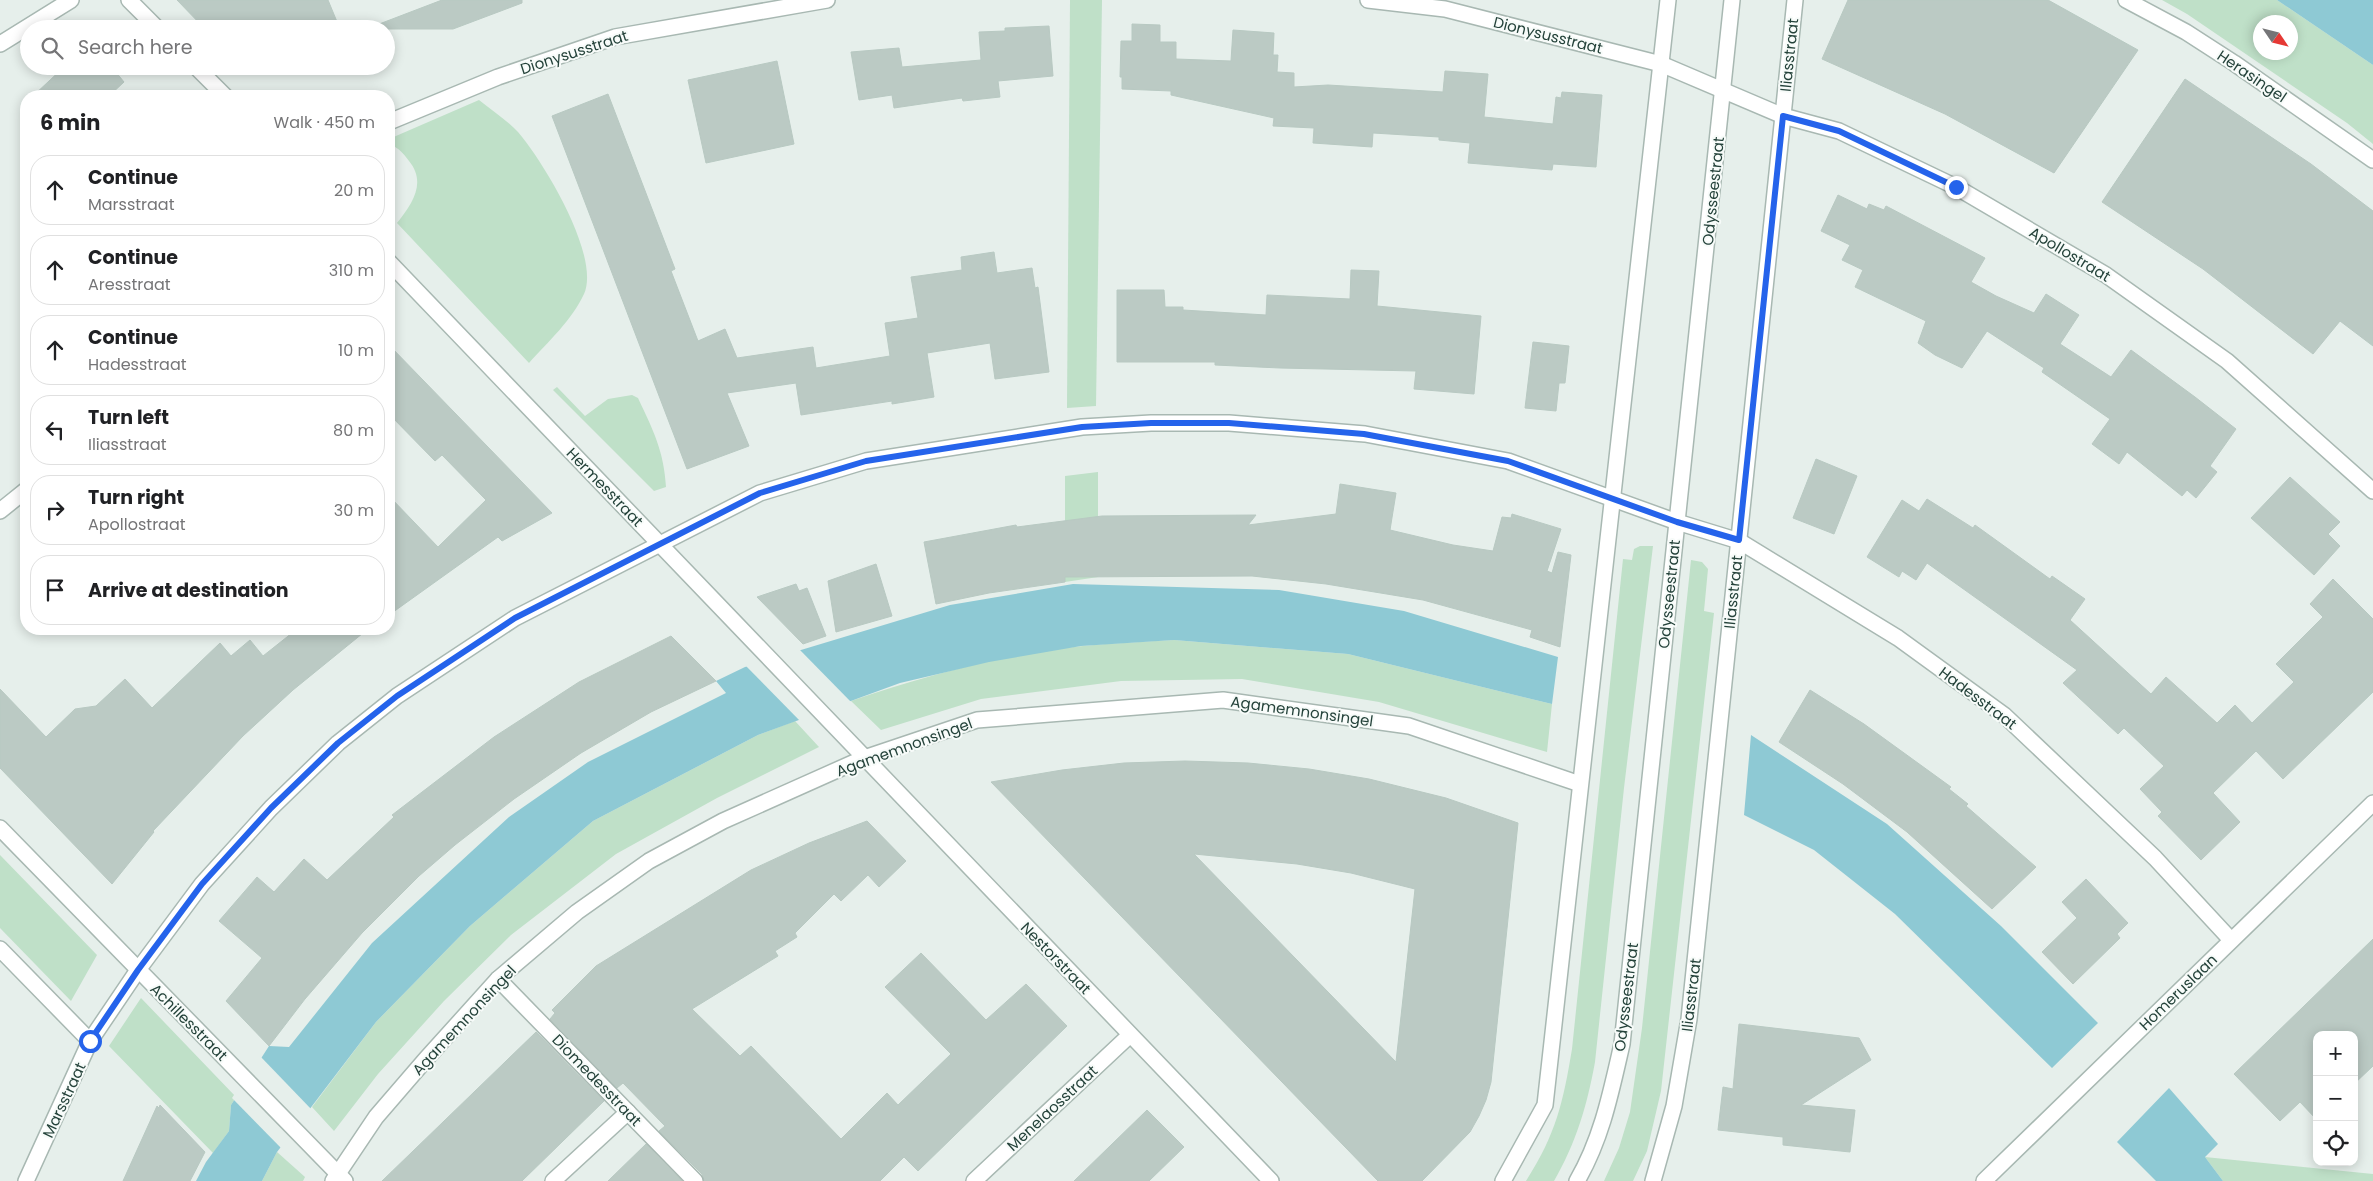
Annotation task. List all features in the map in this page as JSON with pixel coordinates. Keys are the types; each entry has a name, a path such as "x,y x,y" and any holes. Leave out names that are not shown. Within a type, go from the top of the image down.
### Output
{"street":[{"path":"39,20 71,0"},
{"path":"129,0 149,20"},
{"name":"Dionysusstraat","path":"395,120 498,77 615,37 827,0"},
{"name":"Dionysusstraat","path":"1368,0 1445,9 1661,64 1724,90"},
{"path":"1503,1181 1545,1105 1668,0"},
{"name":"Odysseestraat","path":"1578,1181 1590,1159 1605,1119 1622,1044 1732,0"},
{"name":"Iliasstraat","path":"1653,1181 1674,1106 1689,1019 1795,0"},
{"name":"Herasingel","path":"2126,0 2186,32 2234,63 2373,160"},
{"path":"0,44 20,32"},
{"path":"204,75 219,90"},
{"name":"Apollostraat","path":"1724,90 1783,116 1839,131 1956,187 2106,275 2227,361 2373,491"},
{"name":"Hermesstraat","path":"395,270 841,734"},
{"name":"Hadesstraat","path":"659,544 760,493 866,461 1082,427 1151,423 1229,423 1364,434 1508,461 1677,522 1739,540 1898,638 2004,715 2155,858 2231,940"},
{"path":"0,511 20,495"},
{"name":"Marsstraat","path":"26,1181 90,1041 138,970 202,884 271,808 338,743 397,696 515,618 659,544"},
{"name":"Agamemnonsingel","path":"338,1178 376,1117 498,979 577,912 649,861 723,821 864,758 977,720 1223,700 1409,726 1580,784"},
{"name":"Nestorstraat","path":"841,734 1271,1181"},
{"name":"Homeruslaan","path":"1984,1181 2373,803"},
{"name":"Achillesstraat","path":"0,828 316,1150 338,1178"},
{"path":"0,949 90,1041"},
{"name":"Diomedesstraat","path":"498,979 695,1181"},
{"name":"Menelaosstraat","path":"974,1181 1130,1035"},
{"path":"553,1181 628,1112"}],"green space":[{"path":"1070,0 1102,0 1096,406 1067,408"},
{"path":"2162,0 2277,0 2373,65 2373,144 2347,123 2255,60 2298,60 2298,15 2253,15 2253,59 2187,14"},
{"path":"479,100 518,132 541,164 567,210 577,234 584,257 587,277 584,294 573,313 529,363 397,223 412,201 417,185 417,177 409,161 395,147 395,136"},
{"path":"557,387 585,416 608,399 632,395 638,398 660,451 666,487 654,491 553,390"},
{"path":"1098,472 1098,577 1065,582 1065,476"},
{"path":"1640,546 1653,546 1624,788 1595,1062 1580,1124 1569,1153 1554,1181 1526,1181 1545,1148 1557,1118 1569,1068 1623,559 1632,560 1634,549"},
{"path":"1691,560 1702,562 1708,569 1704,611 1714,613 1661,1091 1647,1151 1633,1181 1604,1181 1619,1148 1630,1112 1642,1028"},
{"path":"1174,640 1348,654 1552,704 1547,752 1379,702 1242,679 1121,681 981,699 881,730 851,701 936,674 1024,654 1083,646"},
{"path":"795,721 819,747 717,798 616,854 511,935 444,1001 378,1074 334,1131 312,1107 376,1022 470,926 593,821 758,735"},
{"path":"0,855 97,955 71,1001 0,928"},
{"path":"141,998 236,1097 231,1105 229,1131 213,1153 109,1046"},
{"path":"277,1152 305,1177 303,1181 262,1181"},
{"path":"2205,1157 2373,1174 2373,1181 2223,1181"}],"water":[{"path":"2277,0 2373,0 2373,65"},
{"path":"1073,584 1279,590 1404,611 1558,657 1552,704 1348,654 1174,640 1081,646 989,662 900,683 758,735 593,821 470,926 376,1022 277,1152 262,1181 196,1181 206,1162 229,1131 231,1105 269,1046 289,1047 372,943 509,817 588,762 726,693 716,681 745,667 950,605"},
{"path":"1751,735 1887,824 2001,926 2098,1023 2052,1068 1895,914 1814,850 1744,815"},
{"path":"2169,1088 2218,1144 2205,1157 2223,1181 2156,1181 2117,1142"}],"pier":[{"path":"799,649 852,703 801,722 745,665"},
{"path":"260,1056 312,1110 282,1149 232,1098"}],"building":[{"path":"177,0 328,0 336,20 196,20"},
{"path":"442,0 522,0 522,3 453,29 395,29 395,20 390,20"},
{"path":"1848,0 2048,0 2138,50 2054,173 1945,114 1822,59"},
{"path":"1132,24 1160,25 1160,42 1176,42 1176,59 1231,61 1233,30 1274,33 1273,55 1278,55 1277,72 1294,73 1294,87 1328,85 1443,92 1445,71 1488,74 1484,117 1553,124 1556,97 1561,98 1562,92 1602,95 1596,167 1553,164 1552,170 1468,163 1470,143 1439,140 1439,137 1373,133 1372,147 1313,143 1314,128 1273,126 1274,118 1171,95 1171,91 1122,89 1122,77 1120,77 1121,41 1132,41"},
{"path":"1049,26 1053,76 998,81 1000,97 963,101 962,98 894,108 892,95 859,100 851,52 899,48 902,67 981,60 979,32 1005,31 1005,28"},
{"path":"777,61 794,144 706,163 688,80"},
{"path":"55,75 118,75 124,82 115,90 39,90"},
{"path":"2185,79 2311,164 2373,211 2373,346 2340,321 2313,354 2203,269 2102,202"},
{"path":"608,94 675,269 671,271 698,341 725,329 737,358 813,347 816,368 890,356 885,323 918,318 911,277 962,270 961,257 994,252 997,273 1032,268 1035,288 1038,287 1049,372 995,379 990,343 927,353 934,397 892,404 892,401 801,415 796,383 727,393 749,446 687,469 552,116"},
{"path":"1838,195 1867,209 1869,204 1884,210 1886,206 1985,258 1971,282 1996,296 2034,313 2046,294 2079,315 2060,344 2111,377 2131,350 2236,429 2210,466 2217,472 2196,498 2187,490 2182,496 2127,452 2119,464 2092,444 2110,419 2042,372 2044,368 1987,331 1962,368 1935,355 1918,343 1926,321 1855,287 1863,270 1842,260 1850,245 1821,231"},
{"path":"1351,270 1379,271 1377,306 1481,316 1474,394 1414,389 1416,371 1280,368 1215,365 1215,362 1117,362 1117,290 1164,290 1165,307 1183,307 1183,310 1266,315 1267,295 1350,299"},
{"path":"1533,342 1569,346 1565,383 1559,383 1556,411 1525,408"},
{"path":"395,351 552,513 502,541 498,537 395,611 395,502 438,547 486,500 442,455 435,461 395,420"},
{"path":"1816,459 1857,476 1834,534 1793,518"},
{"path":"2290,477 2340,522 2328,534 2340,546 2314,575 2251,518"},
{"path":"1340,484 1396,493 1390,530 1453,545 1493,551 1502,517 1511,518 1512,514 1561,529 1547,571 1552,573 1558,552 1571,555 1560,647 1530,637 1532,630 1423,600 1326,584 1252,576 1065,577 1065,582 989,593 936,604 924,542 1016,525 1017,527 1102,516 1256,515 1248,525 1336,514"},
{"path":"1927,499 1973,528 1975,525 2050,579 2052,576 2085,599 2070,620 2151,694 2166,677 2217,723 2235,705 2252,723 2294,682 2276,664 2323,617 2310,604 2333,579 2373,619 2373,692 2283,779 2256,751 2213,793 2240,822 2201,860 2158,816 2162,812 2140,789 2164,766 2124,728 2118,734 2063,683 2077,670 1927,563 1916,580 1902,571 1899,577 1867,557 1902,500 1919,511"},
{"path":"876,564 892,616 836,632 828,581"},
{"path":"796,584 799,591 807,588 826,636 803,644 757,597"},
{"path":"289,635 361,635 293,690 243,736 153,831 112,884 0,768 0,689 46,737 75,709 96,706 125,679 152,708 220,643 231,656 250,640 263,656"},
{"path":"671,636 716,681 651,712 581,753 514,799 455,845 419,876 362,933 305,999 269,1046 226,1001 262,958 219,921 257,877 274,892 304,859 327,880 394,817 392,815 494,737 579,682"},
{"path":"1810,690 1864,724 1951,787 1949,789 1968,804 1966,806 2036,867 1992,909 1907,832 1843,784 1779,742"},
{"path":"1185,761 1248,763 1309,769 1369,779 1446,798 1518,823 1491,1082 1486,1100 1470,1132 1422,1181 1378,1181 991,782 1062,770 1124,763","holes":["1194,854 1297,864 1351,873 1415,889 1396,1062"]},
{"path":"867,821 906,861 879,887 868,875 841,901 834,894 795,933 797,937 775,951 778,956 692,1009 740,1056 751,1046 841,1139 887,1093 898,1105 951,1054 885,987 921,953 986,1020 1026,984 1067,1026 918,1171 904,1157 880,1181 704,1181 702,1174 659,1131 665,1126 623,1083 617,1088 550,1019 555,1013 552,1010 596,966 751,870 809,843"},
{"path":"2086,879 2128,923 2117,934 2120,938 2073,984 2042,952 2077,918 2062,902"},
{"path":"2373,939 2373,1066 2358,1080 2358,1031 2313,1031 2313,1116 2300,1102 2280,1121 2234,1074"},
{"path":"1739,1024 1859,1038 1871,1060 1801,1105 1855,1110 1850,1152 1783,1145 1783,1137 1718,1130 1723,1087 1733,1089"},
{"path":"536,1032 604,1101 522,1181 382,1181"},
{"path":"160,1105 205,1152 190,1181 123,1181 157,1106 159,1108"},
{"path":"1147,1110 1184,1147 1149,1181 1074,1181"},
{"path":"646,1144 682,1181 608,1181"}],"route":[{"path":"90,1041 138,970 202,884 271,808 338,743 397,696 515,618 760,493 866,461 1082,427 1151,423 1229,423 1364,434 1508,461 1677,522 1739,540 1783,116 1839,131 1956,187"}]}
